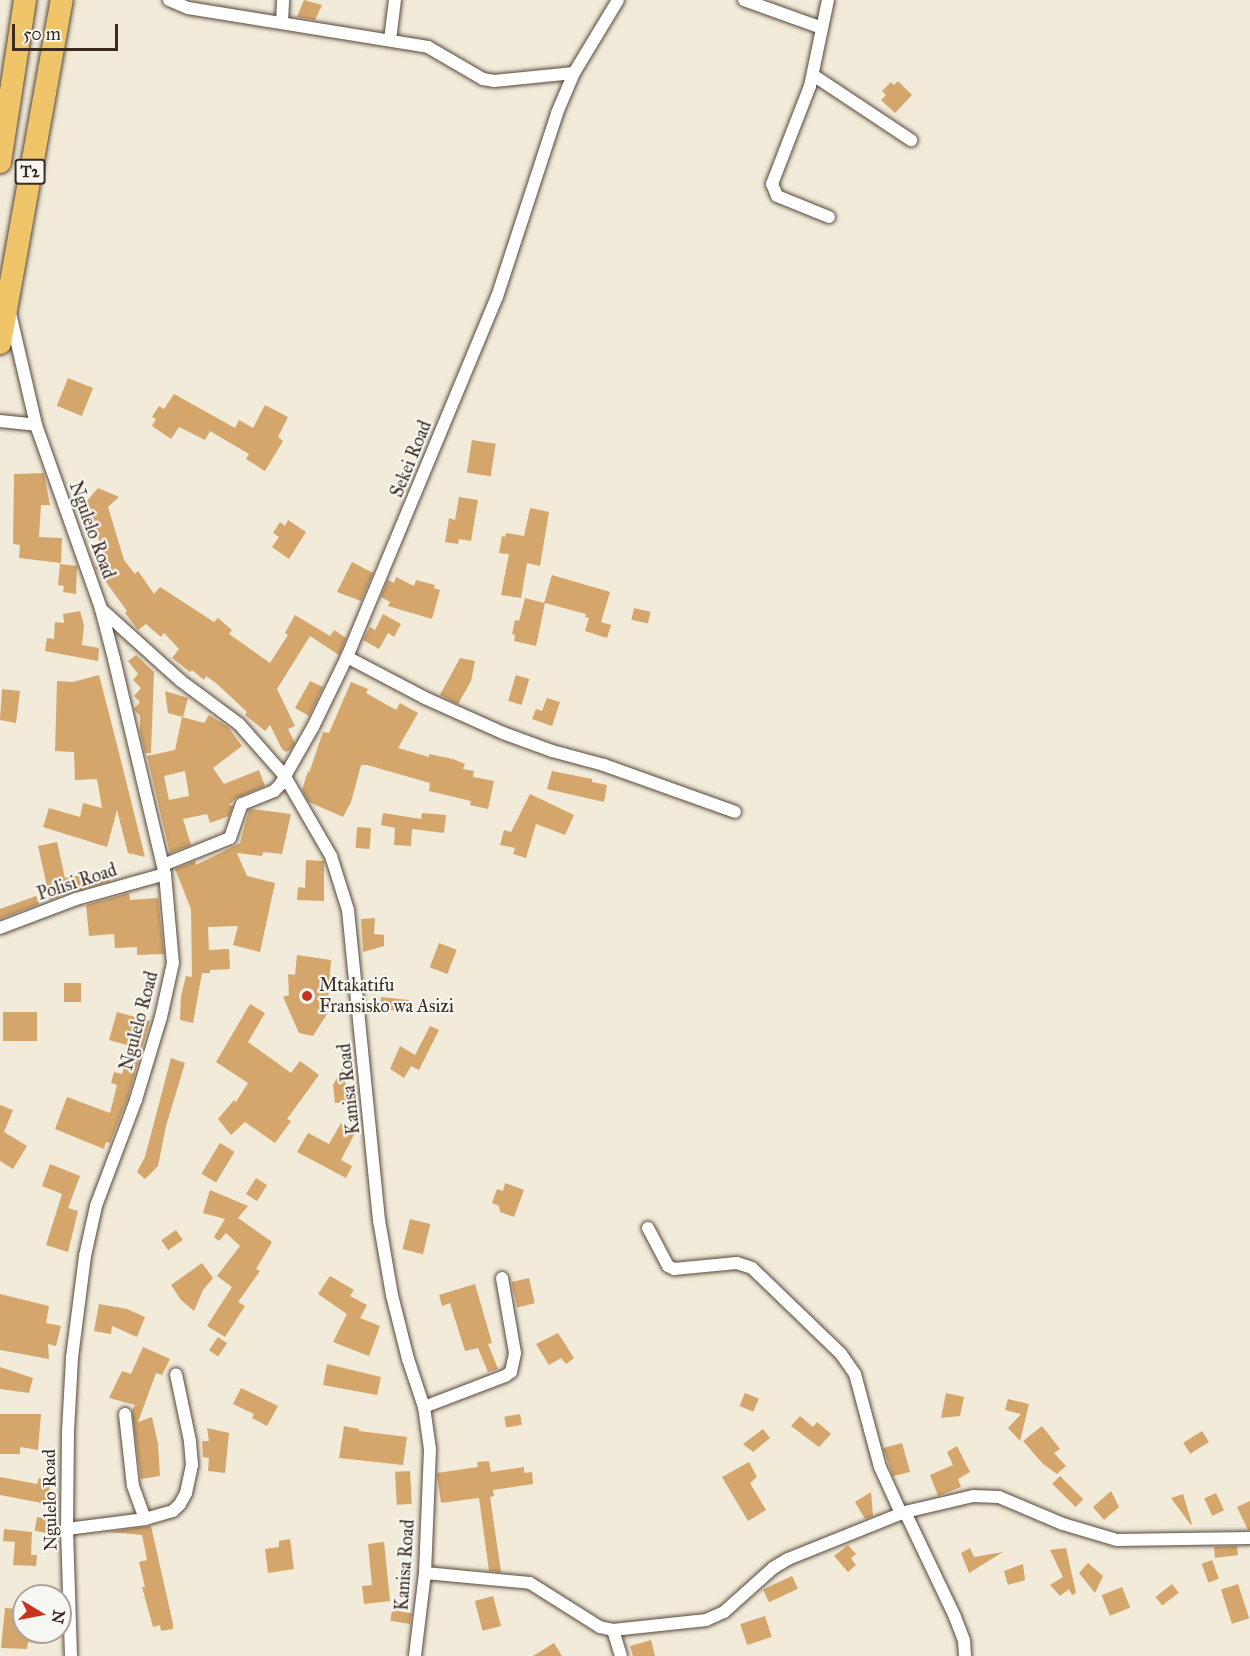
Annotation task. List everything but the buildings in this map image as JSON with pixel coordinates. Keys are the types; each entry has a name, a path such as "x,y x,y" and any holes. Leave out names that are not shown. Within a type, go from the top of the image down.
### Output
{"highway":[{"path":"24,6 60,11"},
{"name":"T2","path":"0,162 24,6"},
{"name":"T2","path":"0,343 60,11"}],"street":[{"path":"169,0 188,8 282,22 318,31 428,46 483,79 494,81 574,73"},
{"path":"282,22 283,0"},
{"path":"390,40 395,0"},
{"name":"Sekei Road","path":"164,869 230,838 242,804 274,791 313,727 347,657 497,297 553,123 574,73 618,0"},
{"path":"744,0 822,28"},
{"path":"828,0 813,75 772,184 777,196 829,217"},
{"path":"813,75 911,140"},
{"name":"Ngulelo Road","path":"7,300 36,425 101,609 164,869 172,963 164,1006 136,1100 96,1206 85,1256 72,1358 67,1529 71,1656"},
{"path":"0,421 36,425"},
{"name":"Kanisa Road","path":"101,609 181,681 239,724 284,775 331,856 348,910 356,968 379,1220 392,1295 408,1359 424,1407 430,1449 425,1573 415,1656"},
{"path":"347,657 425,698 502,733 552,751 604,765 735,813"},
{"name":"Polisi Road","path":"0,928 164,869"},
{"path":"648,1228 668,1266 674,1269 737,1263 752,1268 841,1354 855,1374 880,1467 954,1617 964,1641 965,1656"},
{"path":"424,1407 505,1376 511,1371 515,1353 502,1278"},
{"path":"67,1529 145,1519 173,1511 186,1493 190,1478 190,1441 176,1374"},
{"path":"125,1414 133,1486 145,1519"},
{"path":"425,1573 530,1583 600,1627 613,1630 706,1620 717,1616 779,1564 903,1513 987,1495 1017,1503 1071,1527 1117,1540 1250,1538"},
{"path":"613,1630 621,1656"}],"place":[{"name":"Mtakatifu Fransisko wa Asizi","path":"307,996"}]}
